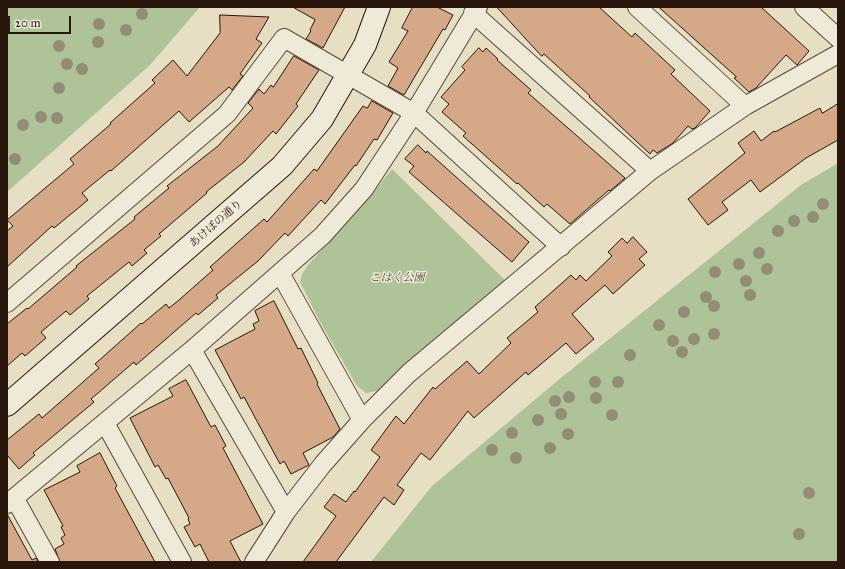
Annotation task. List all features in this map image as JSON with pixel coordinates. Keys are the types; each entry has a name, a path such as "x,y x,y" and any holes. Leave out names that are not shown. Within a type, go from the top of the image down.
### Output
{"street":[{"name":"あけぼの通り","path":"7,405 282,166 322,119 365,45 379,7"},
{"path":"637,7 745,106"},
{"path":"804,7 838,38"},
{"path":"50,562 11,502 192,350 322,236 364,189 414,113 476,10 650,171"},
{"path":"7,303 227,114 284,38 349,74 414,113 561,247"},
{"path":"254,562 286,512 323,464 362,420 409,373 650,171 745,106 838,54"},
{"path":"280,273 362,420"},
{"path":"192,350 286,512"},
{"path":"105,423 182,562"}],"green space":[{"path":"7,7 200,7 150,65 7,192"},
{"path":"838,163 838,562 371,562 432,486 562,377 801,185"},
{"name":"こはく公園","path":"392,169 507,282 382,390 366,393 357,386 319,320 300,282 302,274 308,265 357,212"}],"building":[{"path":"293,7 345,7 323,48 306,39 315,20"},
{"path":"413,7 437,7 453,15 445,30 443,29 404,95 388,86 398,68 389,62 408,31 402,28"},
{"path":"497,7 599,7 632,37 635,33 675,70 671,74 710,111 695,128 692,129 688,126 673,143 657,153 653,150 650,154 544,54 542,56"},
{"path":"659,7 761,7 809,51 797,65 786,55 756,88 749,92 734,78 736,77"},
{"path":"220,15 269,17 256,39 262,43 240,74 243,76 232,90 229,87 189,122 179,111 111,171 110,170 82,193 88,200 54,228 52,226 7,267 7,231 13,226 7,220 74,164 70,159 111,124 110,123 155,83 152,80 173,60 187,76 220,33"},
{"path":"479,48 483,52 486,48 498,59 497,60 531,90 528,93 625,178 570,224 547,204 544,207 518,183 517,184 463,136 466,133 442,112 449,104 441,97 465,70 462,67"},
{"path":"294,56 319,70 296,104 298,106 276,134 273,131 244,162 206,192 207,193 159,234 161,236 144,250 147,253 132,266 129,262 87,296 89,299 70,315 66,311 41,332 46,338 25,356 22,353 7,366 7,324 27,308 28,309 77,267 76,266 135,219 134,217 169,188 167,186 218,146 253,108 248,103 259,89 264,94 271,85 273,87"},
{"path":"372,101 393,113 377,140 374,139 356,166 355,165 325,204 321,200 288,236 285,233 258,261 216,295 218,298 198,315 196,313 136,365 134,362 91,399 94,402 33,453 35,455 19,469 7,455 7,440 39,414 42,418 99,368 95,364 141,323 142,324 166,304 169,308 179,300 213,270 210,267 264,219 267,222 314,169 317,171 363,106 367,108"},
{"path":"838,104 838,140 806,158 760,192 751,180 722,202 728,210 708,225 688,199 745,153 738,143 754,131 761,141 774,131 775,132 820,108 822,113"},
{"path":"418,145 426,153 427,151 529,242 512,262 409,172 414,166 405,159"},
{"path":"633,237 647,252 639,259 645,265 613,294 605,285 572,314 594,339 576,354 566,343 528,375 526,372 474,418 468,411 430,460 421,453 397,485 404,490 394,505 384,497 336,562 303,562 336,516 324,507 334,494 346,502 354,491 355,492 380,457 371,450 396,416 404,424 433,387 435,389 467,361 479,374 511,343 507,338 538,312 535,307 571,275 576,280 580,275 586,281 612,256 608,252 622,238 627,243"},
{"path":"274,301 298,349 301,348 318,383 317,384 340,429 333,437 303,453 309,465 291,474 284,461 280,464 244,397 241,399 215,350 255,329 253,324 259,321 255,311"},
{"path":"186,380 211,427 215,425 226,446 223,448 263,524 230,541 241,562 209,562 200,544 195,547 184,527 190,524 189,518 168,478 166,479 158,465 155,467 130,418 173,396 169,389"},
{"path":"100,453 117,486 115,488 155,562 60,562 55,549 64,544 61,538 65,535 61,527 63,526 44,490 80,472 77,466"},
{"path":"7,514 32,560 36,558 38,562 7,562"}]}
